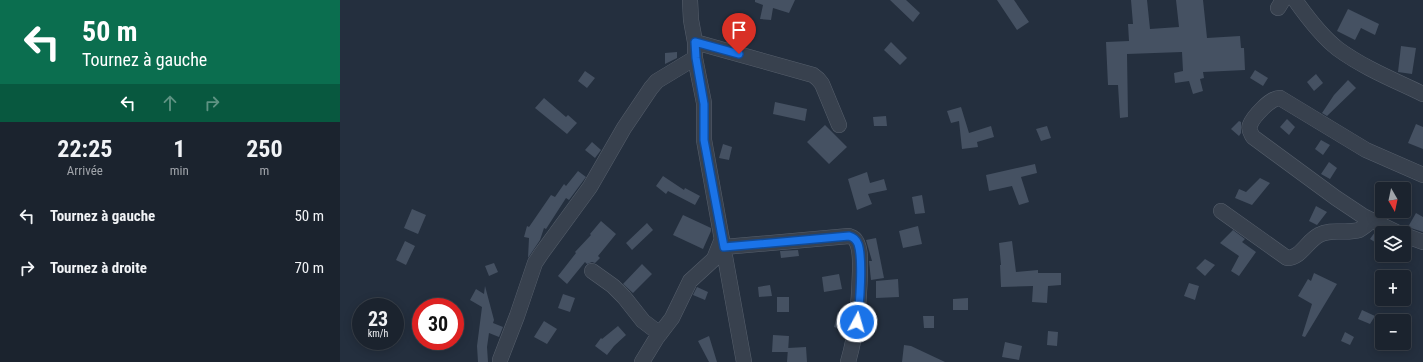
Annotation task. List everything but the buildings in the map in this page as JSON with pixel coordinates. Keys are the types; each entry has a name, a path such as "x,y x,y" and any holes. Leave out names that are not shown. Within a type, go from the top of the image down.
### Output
{"street":[{"path":"690,0 696,58 704,104 704,140 744,362"},
{"path":"1295,0 1320,31 1338,48 1373,71 1423,94"},
{"path":"695,42 813,75 822,84 838,125"},
{"path":"500,360 535,263 590,187 624,128 651,88 657,81 696,58"},
{"path":"1383,226 1372,221 1336,198 1253,137 1250,132 1250,125 1267,104 1275,98 1280,98 1366,150 1423,175"},
{"path":"1221,211 1287,258 1291,258 1298,254 1318,235 1325,232 1358,230 1372,221"},
{"path":"723,243 849,236 856,240 859,253 859,309 853,346 848,362"},
{"path":"1411,238 1423,242"},
{"path":"642,362 672,318 690,281 714,258 723,243"},
{"path":"592,271 618,292 643,321 660,334"}],"route":[{"path":"739,54 695,42 696,58 704,104 704,140 724,247 849,236 852,237 856,240 858,245 860,261 859,309 857,322"}]}
